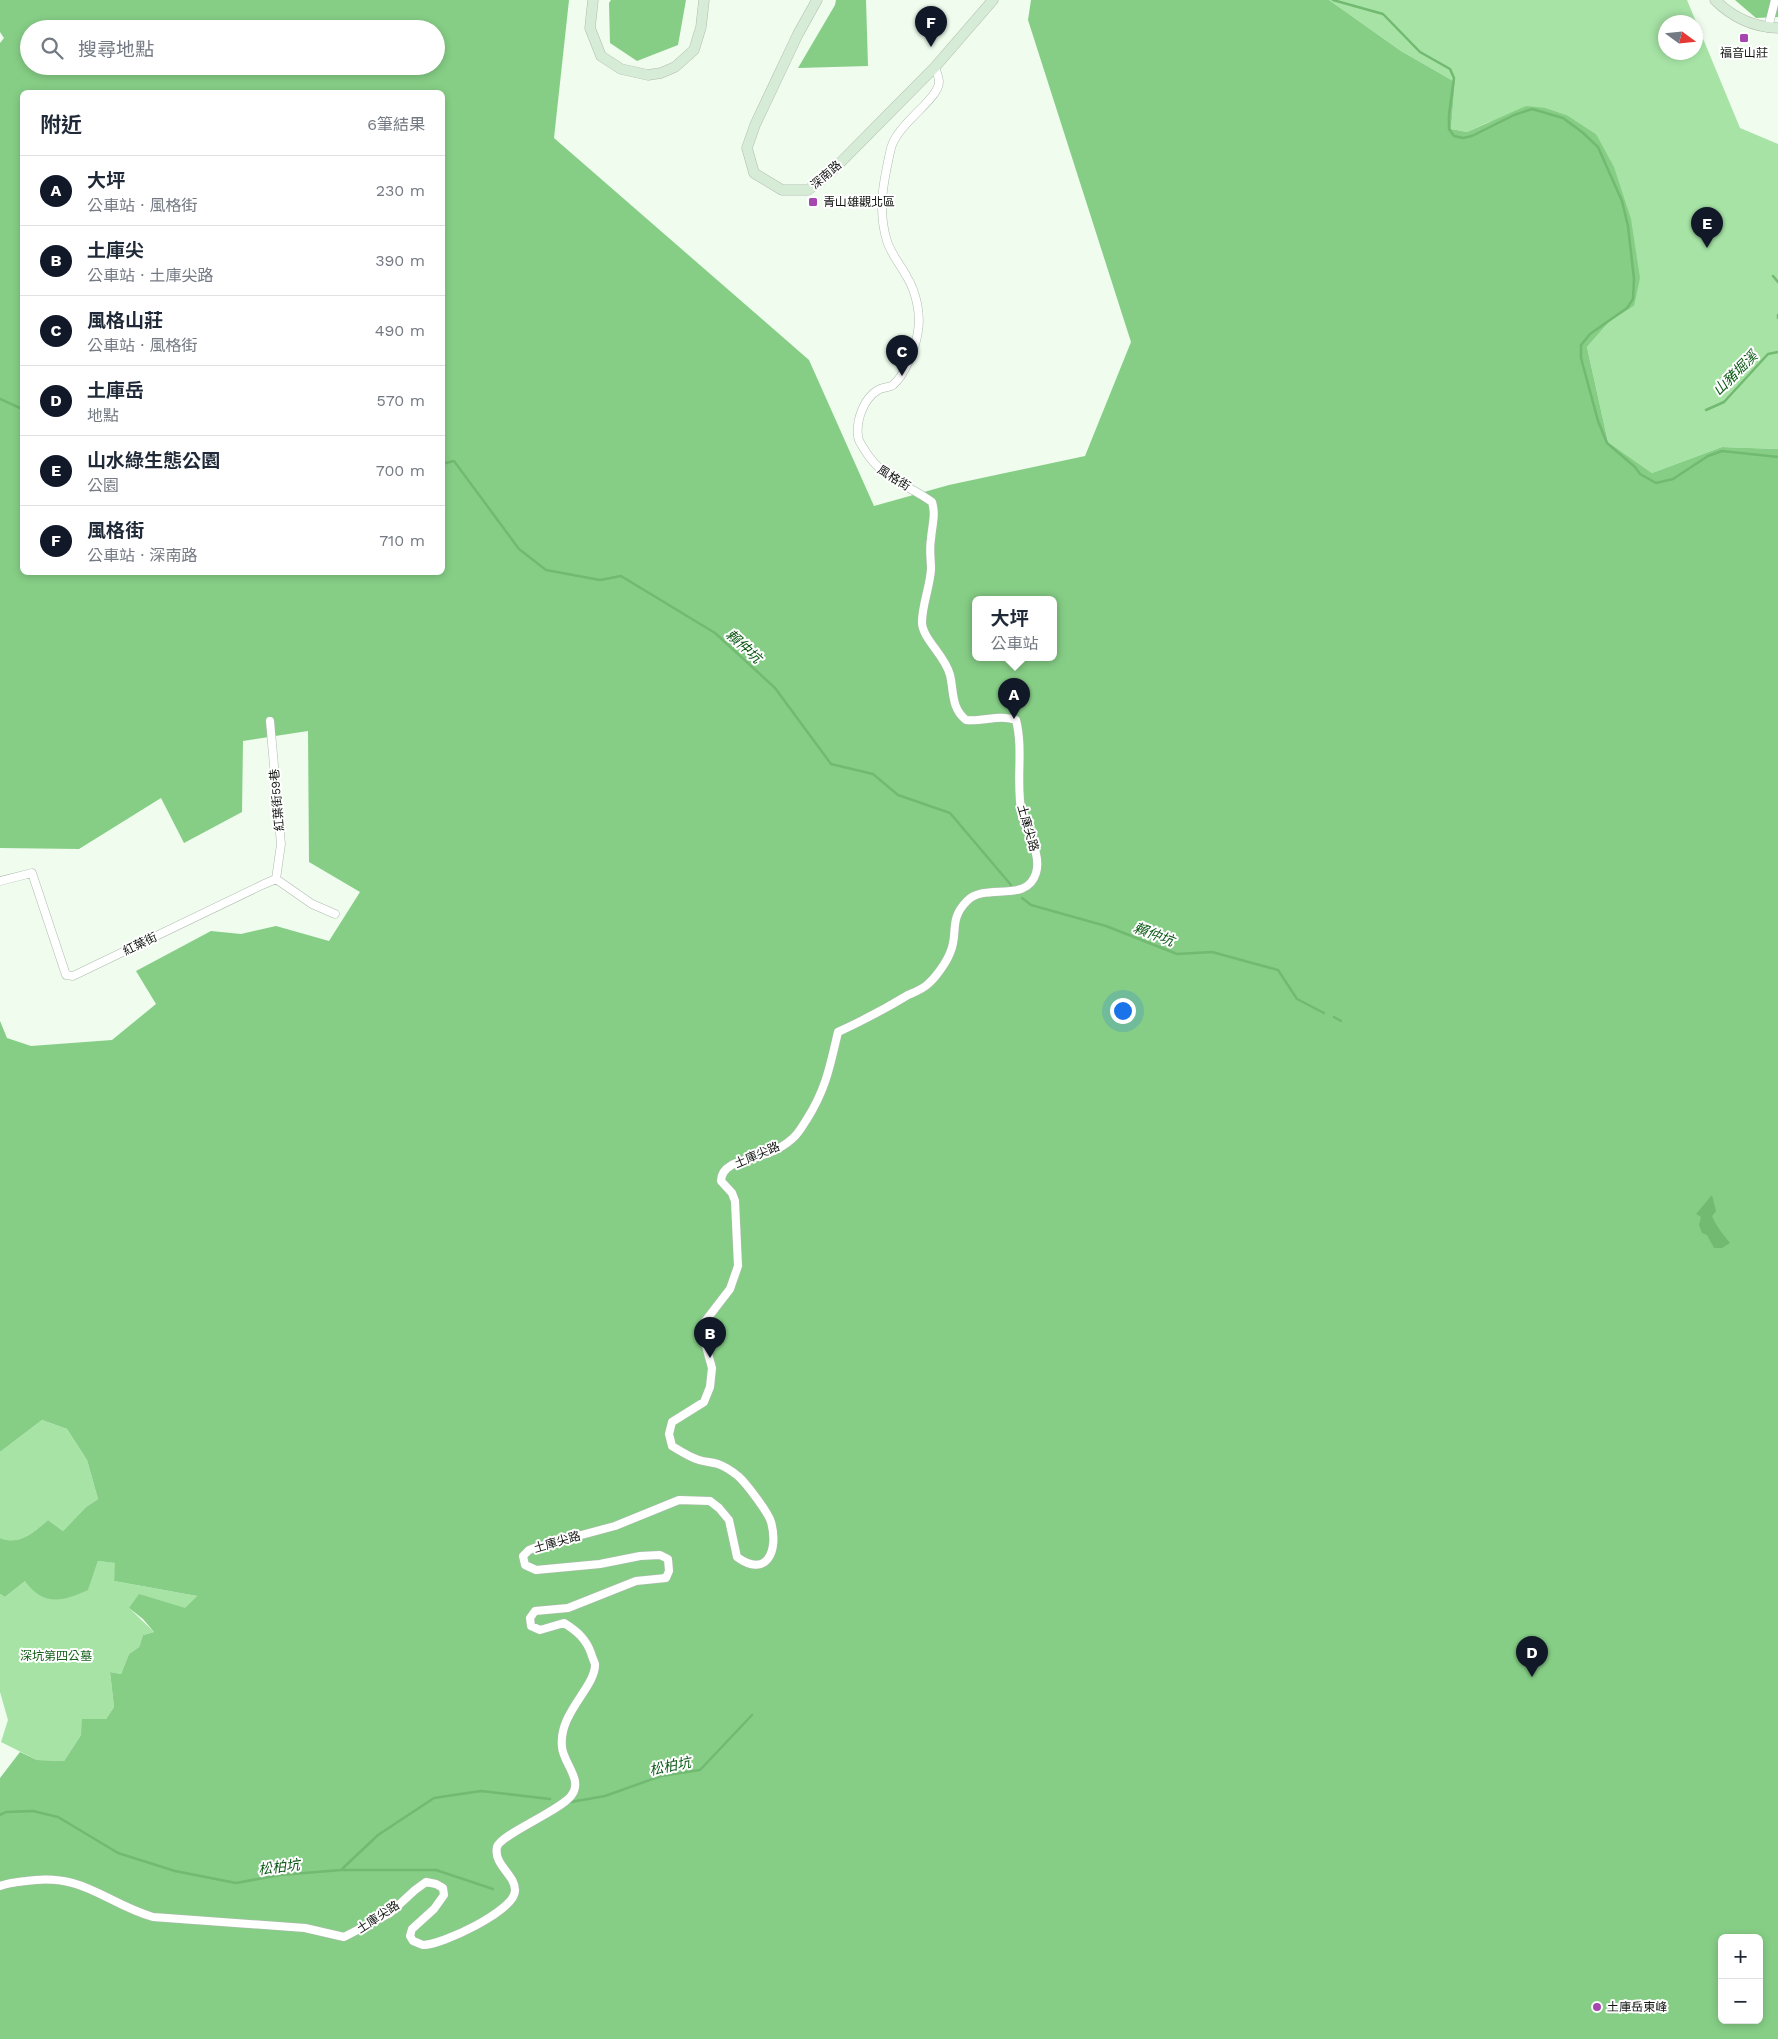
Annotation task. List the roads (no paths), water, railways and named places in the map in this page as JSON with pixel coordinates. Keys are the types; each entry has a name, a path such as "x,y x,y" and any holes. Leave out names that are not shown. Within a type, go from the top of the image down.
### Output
{"main road":[{"path":"592,0 590,28 601,56 621,69 648,75 661,73 675,67 694,50 704,0"},
{"name":"深南路","path":"817,0 798,34 755,126 747,148 754,174 782,190 808,190 829,174 935,67 993,0"},
{"path":"1715,0 1727,12 1737,18 1773,28"}],"street":[{"path":"1773,28 1776,0"},
{"name":"風格街","path":"935,67 939,82 936,91 907,121 894,139 882,189 881,202 886,240 911,285 918,309 919,328 916,346 907,365 892,386 878,390 864,405 859,418 858,438 873,464 884,474 932,502 935,512 930,542 931,570 922,621 923,631 946,663 951,677 955,706 959,714 966,720 1008,717 1016,720"},
{"name":"土庫尖路","path":"0,1886 31,1880 54,1879 78,1883 139,1913 153,1917 305,1928 344,1938 390,1913 426,1882 443,1888 444,1895 434,1909 412,1929 410,1936 413,1941 424,1944 444,1941 470,1929 490,1918 513,1898 515,1892 514,1882 498,1860 497,1847 503,1838 548,1814 571,1796 575,1788 575,1779 561,1748 562,1734 566,1720 594,1674 595,1663 583,1637 573,1628 564,1623 540,1630 531,1626 530,1618 535,1611 568,1608 636,1581 666,1578 669,1571 668,1559 660,1555 640,1556 600,1564 536,1570 526,1565 523,1556 529,1550 536,1547 615,1526 679,1500 710,1501 719,1508 729,1520 737,1557 746,1564 758,1564 771,1556 774,1547 771,1521 764,1508 738,1476 719,1464 700,1461 684,1454 672,1446 669,1434 672,1422 704,1402 710,1387 712,1368 702,1332 703,1324 730,1289 738,1266 735,1201 732,1193 721,1181 721,1176 724,1170 764,1155 793,1138 815,1106 823,1089 831,1067 838,1032 879,1012 928,984 951,952 955,918 959,910 969,899 978,893 1015,892 1031,882 1037,872 1036,855 1022,817 1020,801 1020,734 1016,720"},
{"name":"紅葉街59巷","path":"270,721 280,844 276,879"},
{"name":"紅葉街","path":"0,881 32,874 66,975 73,976 276,879"},
{"path":"276,879 312,904 335,914"}],"waterway":[{"path":"1333,0 1383,14 1420,52 1450,69 1454,78 1449,129 1454,136 1463,138 1472,136 1514,115 1532,109 1563,118 1598,147 1622,201 1628,226 1634,279 1633,299 1627,308 1590,334 1581,345 1581,358 1598,421 1607,443 1635,467 1640,474 1656,483 1673,479 1708,456 1722,451 1778,457"},
{"path":"1773,276 1778,282"},
{"name":"山豬堀溪","path":"1706,410 1724,402 1768,354 1778,352"},
{"name":"賴仲坑","path":"0,399 20,408"},
{"name":"賴仲坑","path":"445,463 454,461 519,549 546,570 600,580 621,576 715,633 775,688 831,764 873,774 898,795 950,813 1011,885"},
{"name":"賴仲坑","path":"1022,898 1031,905 1106,926 1177,954 1212,952 1278,970 1297,999 1324,1013"},
{"name":"賴仲坑","path":"1334,1017 1341,1021"},
{"name":"松柏坑","path":"571,1802 605,1796 661,1776 700,1770 752,1715"},
{"name":"松柏坑","path":"0,1815 6,1812 33,1811 58,1817 118,1853 175,1871 236,1883 280,1875 341,1870 378,1835 434,1798 481,1791 550,1799"},
{"path":"341,1870 436,1870 493,1889"}],"place":[{"name":"福音山莊","path":"1744,38"},
{"name":"風格街","path":"931,47"},
{"name":"青山雄觀北區","path":"813,202"},
{"name":"山水綠生態公園","path":"1707,248"},
{"name":"風格山莊","path":"902,376"},
{"name":"大坪","path":"1014,719"},
{"name":"土庫尖","path":"710,1358"},
{"name":"土庫岳","path":"1532,1677"},
{"name":"土庫岳東峰","path":"1597,2007"}],"park label":[{"name":"深坑第四公墓","path":"56,1656"}]}
